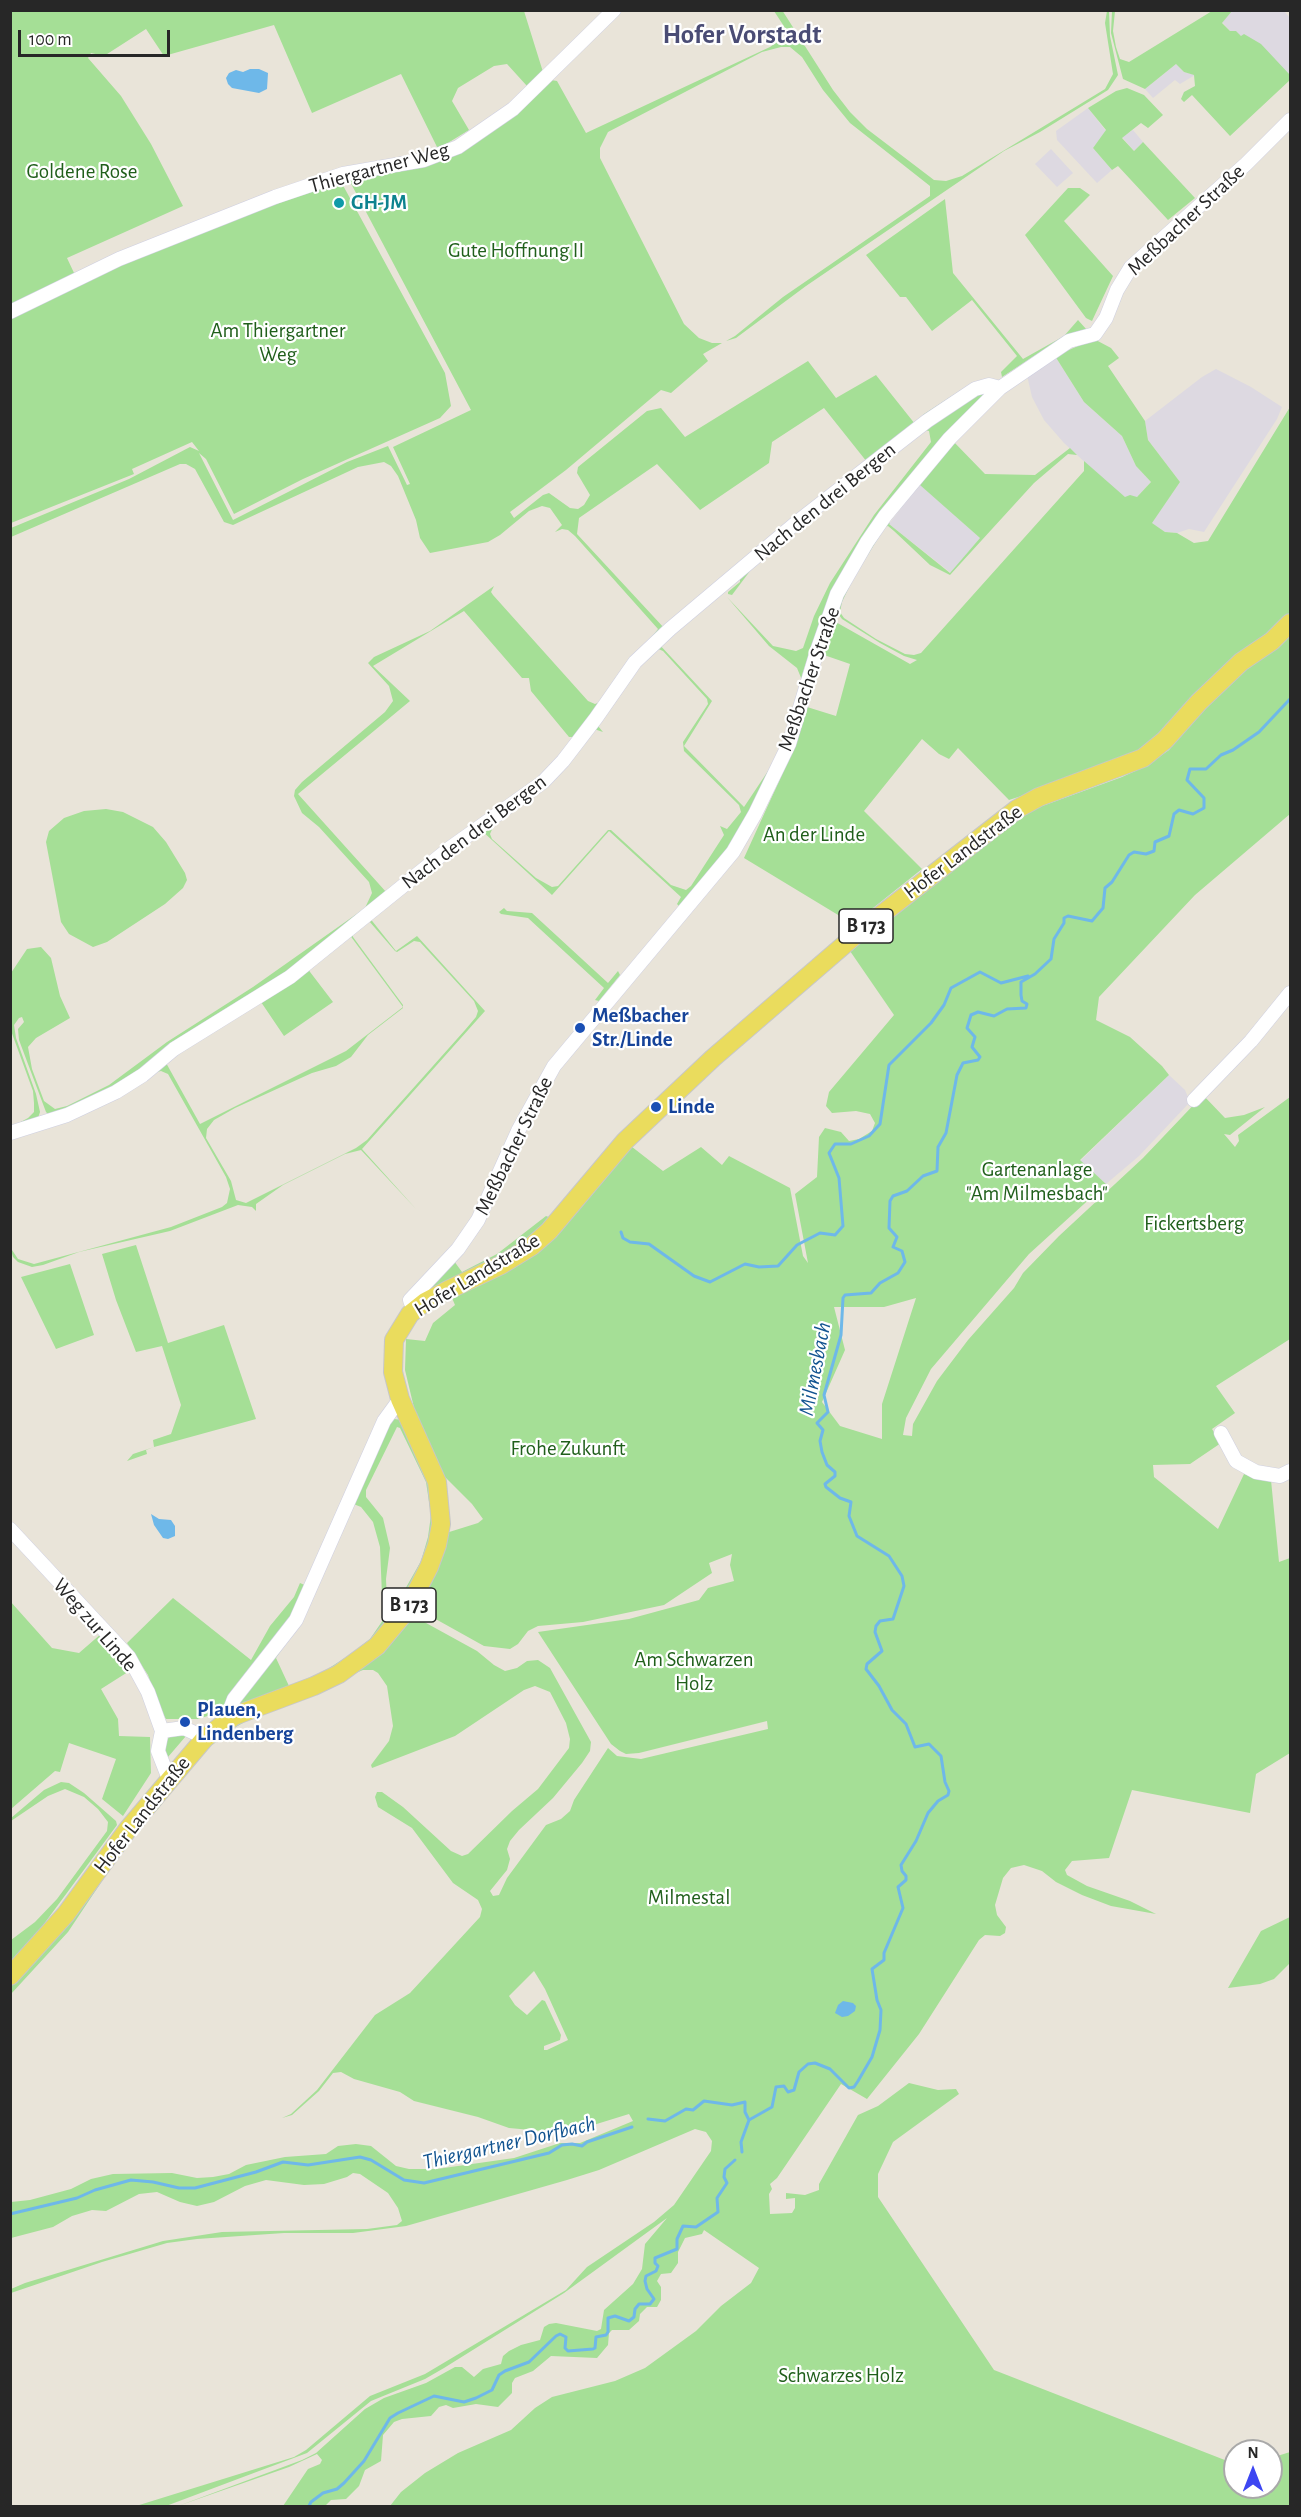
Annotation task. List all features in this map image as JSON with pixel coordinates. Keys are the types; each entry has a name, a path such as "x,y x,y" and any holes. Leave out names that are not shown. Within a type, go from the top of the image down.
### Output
{"main road":[{"name":"Hofer Landstraße","path":"10,1976 66,1914 168,1779 205,1738 234,1716 314,1686 359,1660 394,1626 417,1590 437,1545 441,1524 441,1506 434,1474 400,1399 393,1372 393,1347 399,1329 414,1311 448,1290 532,1246 568,1210 625,1141 713,1058 846,942 1017,809 1039,797 1143,758 1165,740 1199,702 1241,662 1272,641 1290,623"}],"street":[{"name":"Thiergartner Weg","path":"10,312 118,259 265,201 343,174 424,160 458,147 513,109 614,10"},
{"name":"Meßbacher Straße","path":"414,1311 410,1300 458,1249 478,1220 518,1131 554,1066 733,852 755,814 789,744 837,594 867,543 915,477 1000,388 1069,341 1095,334 1106,318 1117,290 1131,267 1246,164 1290,120"},
{"name":"Nach den drei Bergen","path":"10,1133 67,1115 116,1092 143,1075 174,1049 290,977 450,848 543,782 563,761 596,718 634,662 670,628 796,523 927,421 975,388 989,385 1000,388"},
{"path":"1194,1100 1251,1041 1290,993"},
{"path":"234,1716 231,1707 234,1699 296,1620 384,1420 400,1399"},
{"path":"1221,1433 1236,1461 1256,1472 1280,1476 1290,1471"},
{"name":"Weg zur Linde","path":"10,1529 129,1657 148,1692 162,1731 158,1751 168,1779"},
{"path":"162,1731 184,1728 205,1738"}],"shaded area":[{"path":"1232,11 1284,11 1290,18 1290,75 1241,36 1230,31 1222,22"},
{"path":"1176,64 1184,72 1195,75 1180,84 1175,80 1153,98 1145,89"},
{"path":"1088,108 1106,131 1093,148 1112,170 1097,183 1057,140 1056,131"},
{"path":"1133,130 1143,142 1134,151 1122,137"},
{"path":"1051,149 1073,173 1057,187 1035,164"},
{"path":"1055,356 1084,402 1122,436 1136,466 1151,482 1137,497 1125,497 1115,490 1064,443 1044,420 1032,397 1026,371"},
{"path":"1216,369 1251,387 1282,407 1277,419 1204,532 1189,529 1177,533 1165,532 1151,523 1180,482 1148,440 1145,421 1202,377"},
{"path":"920,484 980,538 951,573 889,524"},
{"path":"1169,1075 1185,1090 1190,1102 1139,1156 1106,1184 1080,1161"}],"green space":[{"path":"782,10 833,90 850,112 867,129 934,180 946,181 962,176 1105,89 1113,74 1105,23 1107,11 1109,11 1110,36 1118,75 1108,90 1040,132 1004,151 806,286 736,338 726,341 783,297 930,196 930,186 850,123 823,90 802,57 790,47 762,52 608,132 600,148 600,158 684,324 699,338 712,343 722,343 703,354 708,361 671,393 661,390 566,470 510,512 514,518 543,495 549,493 570,508 578,509 584,505 590,495 577,473 578,467 647,411 661,408 685,437 808,361 836,398 876,375 915,424 924,414 964,388 965,390 867,462 824,408 772,442 769,463 700,510 657,464 579,518 577,534 665,629 575,737 569,737 531,691 529,678 522,678 464,611 373,666 410,701 298,794 387,893 268,989 251,993 169,1044 140,1074 50,1116 46,1112 19,1040 18,1029 24,1022 22,1017 19,1018 14,1025 16,1038 40,1112 38,1118 15,1125 34,1112 33,1091 10,1028 11,973 27,949 41,947 51,958 60,996 70,1018 36,1038 28,1047 32,1069 44,1101 55,1109 67,1106 109,1085 167,1042 253,987 365,908 372,893 369,882 319,827 302,813 294,796 295,790 302,782 385,712 393,701 389,686 368,663 374,657 430,631 494,586 491,592 493,595 588,701 595,704 600,702 658,629 575,536 568,530 562,529 555,532 562,525 550,508 542,506 529,511 488,542 430,553 420,538 416,520 398,476 391,466 384,462 358,467 233,525 224,522 195,469 186,464 180,464 11,537 11,528 129,479 190,447 199,451 192,442 132,469 134,474 11,523 11,317 107,270 339,178 445,373 451,406 440,418 303,479 234,514 206,459 199,453 233,520 347,462 388,446 407,485 410,484 393,447 471,410 347,176 423,164 551,80 557,81 586,133 770,47 789,34 774,11"},
{"name":"Goldene Rose","path":"11,11 524,11 543,72 527,86 507,64 494,66 458,88 452,101 469,130 438,149 401,74 312,113 274,25 164,56 146,29 104,56 91,53 88,58 121,96 151,144 183,206 67,258 75,275 11,307"},
{"path":"1112,11 1115,11 1113,31 1120,59 1129,62 1212,11 1232,11 1222,23 1230,31 1236,31 1241,36 1244,34 1261,44 1290,75 1290,80 1230,136 1192,95 1184,102 1181,99 1184,92 1195,86 1194,75 1184,72 1176,64 1145,89 1123,79 1111,33"},
{"path":"1127,88 1144,95 1163,115 1148,128 1141,123 1122,138 1134,151 1143,142 1195,198 1168,220 1118,166 1112,170 1093,148 1106,130 1088,108 1116,91"},
{"path":"1068,188 1080,188 1090,195 1064,221 1113,276 1092,321 1086,318 1025,235"},
{"path":"945,199 953,273 1023,359 1064,336 1078,320 1087,330 1037,354 1002,377 1001,372 1017,356 972,300 932,331 906,297 900,297 866,255"},
{"name":"An der Linde","path":"1094,339 1111,348 1119,358 1108,366 1145,421 1148,440 1180,482 1152,523 1165,532 1177,533 1194,543 1208,541 1290,407 1290,615 1142,749 1110,767 1009,800 958,748 949,759 939,754 922,739 864,811 922,869 853,924 744,858 795,746 807,707 836,716 850,664 824,655 834,621 910,664 917,660 880,643 842,619 836,611 848,584 887,523 890,523 950,573 980,538 920,485 912,494 952,440 985,474 1035,475 1070,448 1077,455 1068,454 1034,483 950,575 930,565 894,531 888,526 885,527 853,579 842,602 840,612 844,618 876,639 905,654 921,653 1084,471 1084,461 1125,497 1130,495 1137,497 1151,482 1136,466 1122,436 1084,402 1055,356"},
{"path":"980,391 986,393 885,512 806,663 802,675 804,685 797,668 769,646 727,597 773,646 796,651 803,648 814,616 830,583 874,515 931,442 929,431 924,430 801,527 753,567 732,595 728,592 740,582 740,577 901,444"},
{"path":"701,606 678,626 679,629 658,643 712,701 684,746 744,807 768,771 737,838 722,863 707,872 703,883 680,907 677,904 681,897 609,831 552,895 481,830 546,784 575,752 601,715 598,726 603,732 594,729 554,779 494,825 490,834 492,839 536,878 552,887 558,886 608,830 611,830 671,885 686,890 691,886 724,835 720,826 727,829 741,812 739,805 684,751 683,742 708,704 707,699 663,651 656,648 648,654 605,709 643,657 656,644"},
{"path":"1290,631 1290,814 1195,895 1099,997 1096,1020 1130,1037 1169,1075 1080,1160 1106,1184 1029,1254 931,1369 906,1418 903,1435 912,1436 913,1424 937,1381 968,1340 1014,1288 1023,1273 1059,1236 1143,1158 1203,1095 1225,1118 1244,1115 1265,1107 1230,1135 1224,1134 1235,1147 1239,1141 1238,1135 1290,1097 1290,1339 1216,1386 1235,1413 1212,1429 1221,1443 1190,1464 1153,1465 1154,1477 1218,1529 1244,1474 1258,1479 1271,1480 1279,1562 1290,1558 1290,1753 1256,1774 1250,1813 1132,1790 1109,1858 1072,1861 1065,1870 1067,1875 1087,1886 1130,1901 1156,1914 1111,1906 1082,1895 1056,1882 1042,1871 1024,1865 1011,1868 1003,1878 995,1905 997,1915 1006,1927 1005,1933 1000,1936 985,1935 979,1940 919,2034 867,2099 841,2084 777,2178 770,2184 772,2189 769,2194 770,2214 792,2213 795,2208 795,2198 786,2199 786,2193 805,2195 819,2190 819,2184 858,2115 878,2106 909,2083 938,2090 956,2089 959,2094 893,2142 878,2174 878,2197 994,2370 1223,2459 1223,2499 1283,2499 1283,2454 1290,2452 1290,2506 390,2506 401,2492 425,2473 458,2453 511,2430 535,2408 552,2397 615,2381 645,2368 696,2331 721,2306 751,2283 759,2268 704,2230 702,2234 685,2238 678,2252 678,2263 671,2273 661,2274 657,2281 661,2287 661,2300 657,2307 647,2307 640,2314 639,2321 629,2330 612,2330 609,2333 608,2345 597,2358 551,2356 533,2371 515,2378 512,2383 512,2393 498,2407 476,2404 453,2408 446,2405 439,2407 431,2416 394,2422 383,2435 381,2461 365,2470 359,2486 346,2499 331,2500 325,2506 283,2506 308,2469 320,2464 322,2460 317,2454 289,2467 178,2506 316,2453 365,2409 384,2398 426,2383 455,2367 462,2367 474,2377 483,2369 501,2364 503,2356 509,2351 540,2340 544,2327 549,2324 556,2323 597,2331 601,2329 604,2310 633,2284 642,2269 645,2244 667,2218 564,2293 444,2368 425,2379 371,2401 307,2453 166,2506 136,2506 294,2457 306,2450 370,2396 425,2374 566,2290 587,2267 654,2222 674,2205 711,2151 712,2141 706,2132 695,2129 599,2170 406,2226 353,2233 284,2233 167,2243 11,2293 11,2289 25,2283 163,2241 222,2232 367,2229 397,2225 402,2221 398,2208 388,2193 360,2174 353,2173 324,2184 304,2185 266,2180 245,2186 214,2202 197,2206 180,2202 157,2192 139,2194 106,2211 92,2210 72,2216 53,2227 11,2238 11,2202 30,2200 71,2189 91,2179 113,2174 172,2173 197,2178 213,2177 229,2174 246,2165 285,2157 326,2154 338,2146 356,2144 371,2146 396,2166 409,2169 437,2169 514,2158 560,2143 580,2143 633,2121 629,2114 574,2131 509,2128 478,2117 414,2101 400,2092 354,2079 341,2072 333,2073 319,2091 292,2115 282,2118 291,2114 317,2090 375,2015 410,1993 480,1917 482,1909 478,1900 453,1883 412,1828 378,1807 375,1797 377,1792 382,1792 403,1807 451,1851 462,1856 468,1854 538,1789 569,1748 570,1739 566,1723 550,1692 535,1686 524,1690 455,1736 372,1768 371,1765 389,1741 393,1726 387,1686 373,1670 363,1670 348,1676 328,1688 257,1715 234,1728 200,1754 182,1775 158,1809 145,1821 122,1851 68,1932 11,1994 11,1983 74,1911 131,1832 208,1741 238,1720 303,1696 350,1672 371,1656 408,1619 417,1618 477,1651 505,1671 517,1668 527,1661 538,1660 550,1668 591,1742 590,1751 582,1763 553,1798 510,1841 507,1849 510,1859 507,1870 490,1891 493,1896 499,1895 507,1878 546,1825 561,1819 570,1811 574,1800 608,1748 617,1756 641,1759 768,1729 767,1721 639,1753 626,1754 611,1744 538,1632 629,1619 699,1600 708,1588 734,1581 730,1565 732,1554 709,1563 712,1573 664,1605 583,1622 538,1626 528,1631 518,1644 510,1649 484,1646 423,1612 418,1599 446,1533 478,1523 483,1519 472,1504 441,1473 416,1416 405,1370 406,1339 425,1341 433,1323 455,1305 452,1298 526,1255 560,1230 608,1175 627,1143 663,1171 701,1147 722,1165 729,1156 790,1188 803,1256 808,1263 795,1194 817,1177 819,1137 825,1128 841,1132 849,1141 859,1139 872,1131 875,1123 870,1114 856,1111 832,1113 826,1106 829,1092 894,1015 850,951 851,946 1000,826 1034,809 1146,766 1169,750 1203,706 1244,668","holes":["916,1298 882,1404 882,1439 840,1426 822,1402 845,1350 834,1307 884,1307","534,1971 545,1989 568,2040 547,2050 544,2050 544,2046 560,2040 561,2035 545,2001 542,2000 527,2015 515,2005 509,1996"]},
{"path":"106,809 123,812 153,827 166,842 187,880 183,888 165,904 107,942 93,947 69,934 61,922 46,842 49,831 64,818 84,811"},
{"path":"504,908 507,911 532,913 608,983 618,971 620,975 599,1001 595,1000 604,988 528,918 501,914 499,912"},
{"path":"369,917 396,951 417,936 485,1011 362,1149 416,1209 361,1150 345,1154 283,1185 256,1204 256,1211 252,1207 238,1205 170,1231 79,1252 43,1265 32,1267 18,1262 13,1257 10,1247 18,1259 34,1264 171,1227 227,1203 230,1189 226,1177 168,1074 161,1071 153,1073 113,1099 68,1121 21,1131 165,1061 200,1124 346,1051 403,1007 368,1035 351,1057 336,1066 312,1073 235,1108 214,1120 207,1129 206,1138 231,1181 236,1200 246,1203 356,1148 367,1140 465,1030 478,1011 474,1001 420,942 414,941 397,952 395,951 369,921"},
{"path":"352,932 353,937 403,1007 349,934"},
{"path":"307,968 333,1002 284,1036 261,1002"},
{"path":"546,1216 554,1219 522,1246 445,1285 419,1294 454,1261 462,1272 497,1254"},
{"path":"136,1245 168,1343 224,1325 256,1419 154,1447 153,1440 171,1434 181,1405 162,1346 136,1352 116,1300 102,1254"},
{"path":"70,1264 94,1335 56,1349 21,1277"},
{"path":"389,1420 402,1420 427,1471 435,1504 429,1548 401,1607 375,1639 323,1676 238,1705 278,1648 282,1649 276,1658 289,1686 323,1672 351,1654 370,1639 383,1620 380,1547 373,1522 361,1507 351,1503","holes":["397,1427 400,1428 426,1482 431,1515 421,1561 395,1607 390,1607 387,1602 386,1579 390,1548 383,1518 366,1497 366,1490"]},
{"path":"154,1447 146,1450 147,1454 127,1461 133,1454"},
{"path":"300,1583 309,1587 305,1598 223,1711 198,1719 166,1719 160,1710 148,1675 127,1643 173,1598 251,1660 270,1626 294,1597"},
{"path":"10,1601 52,1648 79,1653 102,1633 131,1670 101,1689 118,1719 119,1736 150,1737 151,1773 123,1816 102,1799 116,1759 69,1743 60,1772 55,1771 11,1809"},
{"path":"182,1734 186,1736 168,1757 163,1746 166,1740 171,1736"},
{"path":"61,1782 69,1783 84,1793 116,1821 117,1825 41,1928 11,1961 11,1940 35,1922 57,1899 107,1831 108,1822 98,1809 84,1797 65,1789 48,1796 11,1821 11,1818 44,1790"},
{"path":"1290,1917 1290,1963 1274,1979 1260,1984 1228,1988 1261,1931"}],"water":[{"path":"259,69 268,73 267,89 259,93 232,88 228,84 226,78 229,73"},
{"path":"151,1514 159,1519 171,1520 175,1526 175,1536 168,1539 163,1538 154,1525"},
{"path":"843,2001 856,2006 855,2011 842,2017 835,2013 838,2005"}],"waterway":[{"name":"Milmesbach","path":"742,2152 741,2142 749,2120 772,2107 776,2087 784,2086 788,2092 794,2090 799,2072 808,2064 815,2063 830,2069 849,2088 854,2087 872,2057 880,2030 881,2010 872,1969 884,1960 884,1953 903,1908 898,1887 906,1880 906,1876 901,1865 916,1841 928,1813 938,1801 948,1795 949,1791 945,1782 941,1756 929,1744 915,1747 906,1724 892,1710 879,1686 866,1669 867,1664 882,1651 875,1632 876,1626 880,1621 893,1619 904,1586 902,1576 889,1556 857,1536 849,1516 851,1502 840,1498 825,1484 835,1476 835,1472 827,1465 822,1452 820,1441 823,1430 817,1423 828,1412 824,1395 841,1335 843,1298 845,1295 871,1293 880,1283 898,1273 905,1262 902,1251 893,1247 897,1237 889,1228 890,1201 893,1196 907,1191 923,1176 937,1171 938,1147 946,1133 957,1075 963,1063 978,1060 980,1057 972,1047 975,1037 967,1028 971,1015 978,1012 994,1016 1007,1009 1026,1008 1027,1004 1022,1001 1021,982 1035,974 1051,959 1054,939 1064,923 1064,918 1068,916 1092,921 1103,908 1105,888 1112,882 1129,855 1134,852 1146,854 1154,851 1155,842 1169,836 1174,814 1179,810 1193,814 1204,808 1204,798 1187,780 1190,769 1206,769 1221,755 1233,750 1259,732 1290,699"},
{"path":"621,1232 623,1238 630,1242 649,1244 694,1276 710,1282 745,1264 759,1267 778,1266 797,1245 820,1233 835,1235 843,1226 839,1178 829,1153 835,1144 851,1144 869,1136 880,1124 889,1065 931,1023 944,1005 951,988 980,972 1001,983 1028,976"},
{"name":"Thiergartner Dorfbach","path":"648,2119 665,2121 686,2109 693,2110 704,2101 732,2105 745,2102 745,2112 749,2120"},
{"name":"Thiergartner Dorfbach","path":"10,2214 77,2198 95,2190 131,2180 179,2188 195,2188 256,2172 283,2162 308,2165 360,2157 371,2160 404,2180 424,2183 549,2153 562,2145 582,2146 587,2142 632,2127"},
{"name":"Milmesbach","path":"309,2506 323,2493 337,2489 344,2483 364,2461 390,2418 398,2413 434,2396 464,2402 476,2398 492,2390 499,2375 529,2362 556,2336 560,2334 566,2337 565,2348 568,2351 593,2349 596,2337 606,2335 608,2332 608,2318 615,2316 629,2321 634,2317 635,2309 639,2304 650,2304 654,2299 645,2281 646,2276 656,2271 658,2266 655,2258 677,2249 677,2239 683,2226 696,2227 718,2212 717,2198 727,2183 724,2177 725,2169 735,2160"}],"place":[{"name":"GH-JM","path":"339,203"},
{"name":"Meßbacher Str./Linde","path":"580,1028"},
{"name":"Linde","path":"656,1107"},
{"name":"Plauen, Lindenberg","path":"185,1722"}],"district":[{"name":"Hofer Vorstadt","path":"742,35"}],"park label":[{"name":"Gute Hoffnung II","path":"516,251"},
{"name":"Am Thiergartner Weg","path":"278,343"},
{"name":"Gartenanlage \"Am Milmesbach\"","path":"1037,1182"},
{"name":"Fickertsberg","path":"1194,1224"},
{"name":"Frohe Zukunft","path":"568,1449"},
{"name":"Am Schwarzen Holz","path":"694,1672"},
{"name":"Milmestal","path":"689,1898"},
{"name":"Schwarzes Holz","path":"841,2376"}]}
